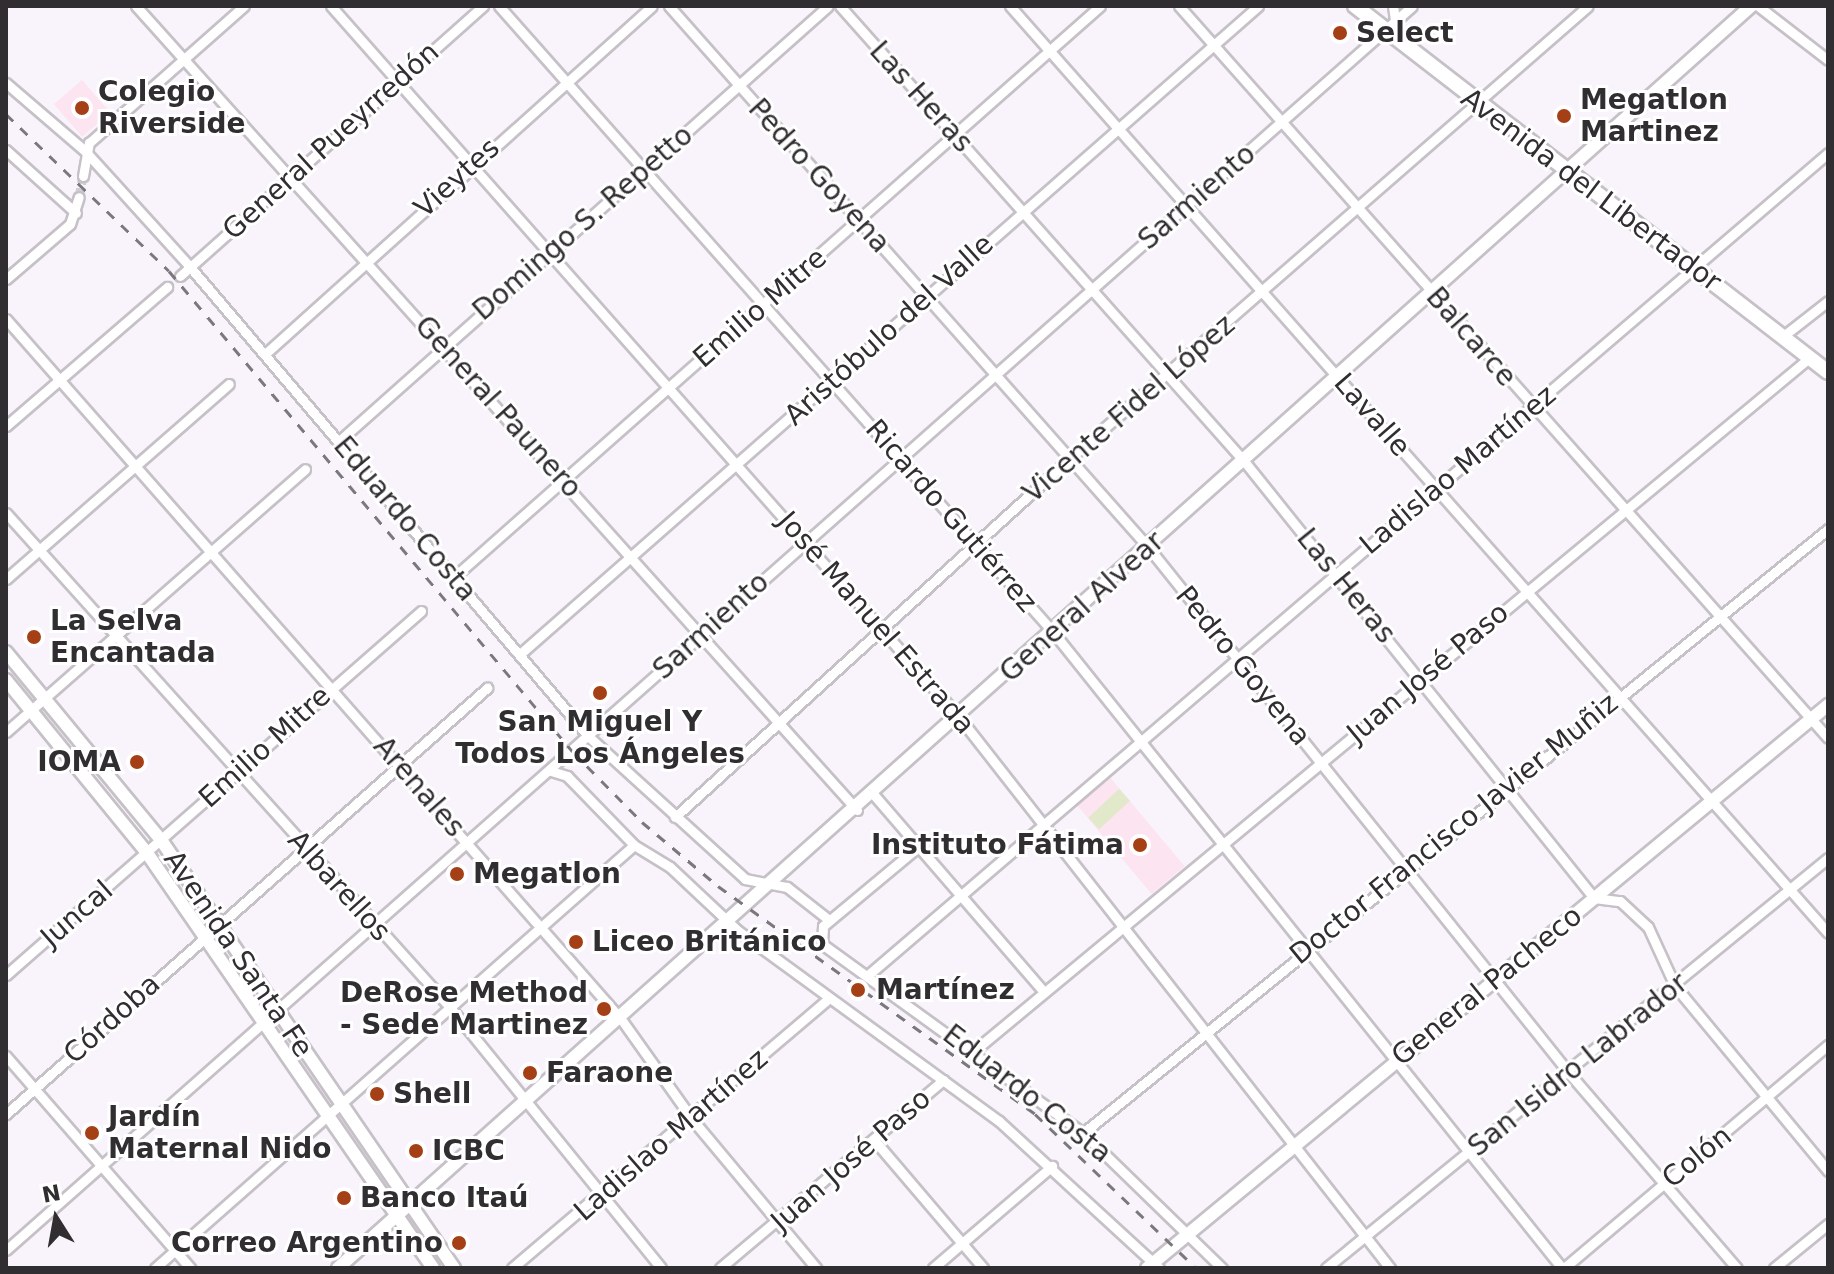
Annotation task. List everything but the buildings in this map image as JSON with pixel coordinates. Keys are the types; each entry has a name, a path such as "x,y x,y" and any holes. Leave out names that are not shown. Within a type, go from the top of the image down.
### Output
{"main road":[{"name":"Avenida del Libertador","path":"1355,6 1389,26 1476,101 1828,372"}],"street":[{"name":"General Paunero","path":"136,6 289,178 444,345 774,724 857,810"},
{"path":"83,176 85,151 244,6"},
{"name":"José Manuel Estrada","path":"331,6 547,253 807,541 959,717 1297,1142 1390,1268"},
{"name":"General Pueyrredón","path":"180,276 483,6"},
{"name":"Ricardo Gutiérrez","path":"499,6 1053,632 1563,1268"},
{"name":"Vieytes","path":"265,354 471,165 652,6"},
{"name":"Pedro Goyena","path":"669,6 1148,547 1569,1073 1737,1268"},
{"name":"Domingo S. Repetto","path":"339,441 828,6"},
{"name":"Las Heras","path":"840,6 1166,377 1244,461 1594,898"},
{"name":"Lavalle","path":"1010,6 1828,933"},
{"name":"Emilio Mitre","path":"454,577 1100,6"},
{"name":"Balcarce","path":"1179,6 1828,738"},
{"name":"Aristóbulo del Valle","path":"520,654 1258,6"},
{"path":"1389,26 1393,6"},
{"name":"Sarmiento","path":"6,1250 261,1022 551,771 1412,6"},
{"name":"Vicente Fidel López","path":"675,817 881,626 977,544 1070,458 1166,377 1356,205 1588,6"},
{"name":"General Alvear","path":"338,1268 874,795 1751,6"},
{"path":"1758,6 1828,60"},
{"name":"Eduardo Costa","path":"6,83 85,151 190,267 588,736 745,879 772,884 829,920 818,938 975,1050 1083,1133 1222,1268"},
{"path":"6,150 76,213"},
{"name":"Ladislao Martínez","path":"868,975 1139,739 1337,574 1828,153"},
{"path":"6,279 76,213 79,197"},
{"path":"6,426 167,287"},
{"path":"1782,337 1828,301"},
{"name":"Arenales","path":"6,319 542,926 621,1019 692,1119 816,1268"},
{"name":"Juan José Paso","path":"975,1050 1127,927 1623,509 1809,358"},
{"path":"6,579 229,384"},
{"path":"6,732 305,469"},
{"name":"Albarellos","path":"6,513 118,632 306,849 449,1006 530,1100 661,1268"},
{"name":"Doctor Francisco Javier Muñiz","path":"1083,1133 1207,1027 1407,871 1828,529"},
{"name":"Emilio Mitre","path":"147,853 421,611"},
{"name":"Avenida Santa Fe","path":"6,652 46,696 161,840 454,1268"},
{"name":"Avenida Santa Fe","path":"6,680 32,708 147,853 433,1268"},
{"path":"218,925 487,688"},
{"name":"General Pacheco","path":"1153,1266 1297,1142 1828,705"},
{"path":"551,771 576,784 634,845 670,867 728,923 828,999 943,1080 1052,1166 1153,1266"},
{"path":"874,795 1044,992"},
{"path":"155,1268 338,1101 634,845"},
{"path":"829,920 919,846"},
{"name":"Juncal","path":"6,975 147,853"},
{"name":"San Isidro Labrador","path":"1326,1268 1569,1073 1828,858"},
{"path":"1594,898 1613,898 1635,913 1663,949 1675,986 1828,1171"},
{"name":"Córdoba","path":"6,1114 218,925"},
{"name":"Ladislao Martínez","path":"512,1268 692,1119 828,999"},
{"name":"Colón","path":"1563,1268 1767,1100 1828,1045"},
{"path":"6,1056 190,1268"},
{"name":"Juan José Paso","path":"720,1268 779,1223 943,1080"},
{"path":"875,1141 983,1268"},
{"path":"933,1268 1052,1166"},
{"path":"1774,1268 1828,1224"}],"shaded area":[{"name":"Colegio Riverside","path":"82,80 110,112 82,137 54,104"},
{"name":"Instituto Fátima","path":"1108,775 1184,866 1152,894 1075,803"}],"green space":[{"path":"1119,789 1130,801 1099,829 1088,818"}],"tunnel":[{"path":"79,197 83,176"}],"railway":[{"path":"6,114 169,271 573,752 642,822 718,886 1035,1114 1196,1268"}],"place":[{"name":"Select","path":"1340,33"},
{"name":"Colegio Riverside","path":"82,108"},
{"name":"Megatlon Martinez","path":"1564,116"},
{"name":"La Selva Encantada","path":"34,637"},
{"name":"San Miguel Y Todos Los Ángeles","path":"600,693"},
{"name":"IOMA","path":"137,762"},
{"name":"Instituto Fátima","path":"1140,845"},
{"name":"Megatlon","path":"457,874"},
{"name":"Liceo Británico","path":"576,942"},
{"name":"Martínez","path":"858,990"},
{"name":"DeRose Method - Sede Martinez","path":"604,1009"},
{"name":"Faraone","path":"530,1073"},
{"name":"Shell","path":"377,1094"},
{"name":"Jardín Maternal Nido","path":"92,1133"},
{"name":"ICBC","path":"416,1151"},
{"name":"Banco Itaú","path":"344,1198"},
{"name":"Correo Argentino","path":"459,1243"}]}
